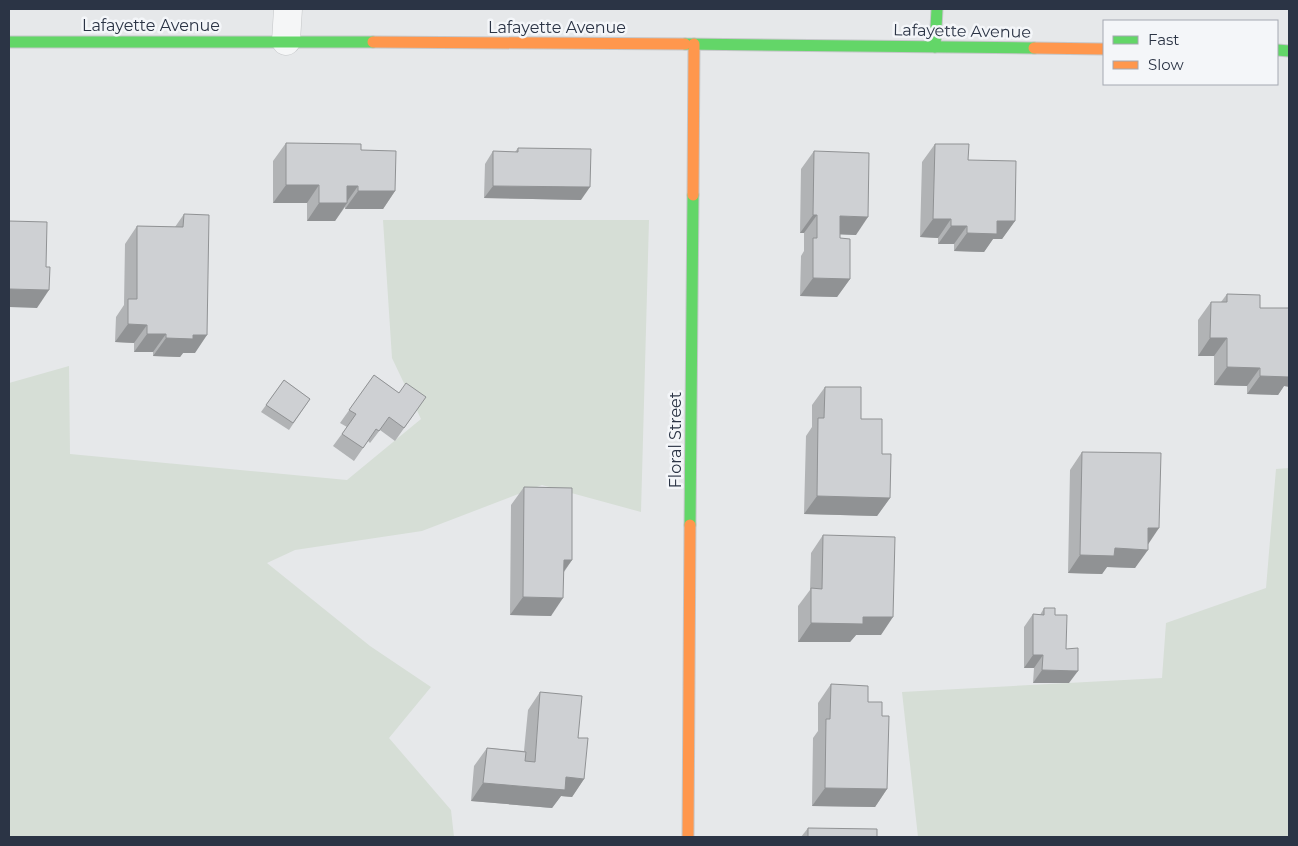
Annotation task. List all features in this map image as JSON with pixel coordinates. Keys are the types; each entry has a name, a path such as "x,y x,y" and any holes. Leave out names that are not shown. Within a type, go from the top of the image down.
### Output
{"street":[{"path":"286,41 288,9"},
{"path":"935,47 937,9"},
{"name":"Lafayette Avenue","path":"9,42 286,41 1103,48"},
{"name":"Floral Street","path":"688,837 694,44"}],"shaded area":[{"path":"383,220 649,220 641,512 542,485 422,531 295,550 267,563 370,646 431,687 389,738 451,810 454,837 9,837 9,383 69,366 70,454 347,480 421,419 392,358"},
{"path":"1289,468 1289,837 918,837 902,692 1162,678 1166,623 1266,588 1276,469"}],"building":[{"path":"286,143 361,144 361,150 396,151 395,191 358,191 358,186 347,186 347,203 319,203 319,185 286,185"},
{"path":"935,144 969,144 968,160 1016,161 1015,221 997,221 997,234 967,233 967,226 951,226 951,219 933,219"},
{"path":"518,148 591,149 590,187 493,186 493,151 518,152"},
{"path":"814,151 869,153 868,217 840,216 840,238 850,239 850,279 813,278 813,238 817,238 817,215 813,215"},
{"path":"184,214 209,215 207,335 193,335 193,339 166,338 166,334 147,334 147,325 128,324 128,299 137,299 137,226 183,227"},
{"path":"9,221 47,222 46,267 50,267 49,290 9,289"},
{"path":"1227,294 1260,295 1260,308 1289,308 1289,377 1260,376 1260,368 1227,367 1227,338 1210,338 1211,302 1227,302"},
{"path":"374,375 399,393 406,383 426,397 404,428 389,417 379,431 376,429 363,448 342,434 356,414 349,410"},
{"path":"284,380 310,399 293,423 266,405"},
{"path":"825,387 861,387 861,419 882,419 882,454 891,454 890,498 817,496 818,418 824,418"},
{"path":"1082,452 1161,453 1159,528 1148,528 1148,550 1115,548 1114,556 1080,555"},
{"path":"524,487 572,488 572,560 564,560 563,598 523,597"},
{"path":"823,535 895,537 893,617 863,617 863,624 811,623 811,588 822,589"},
{"path":"1044,608 1055,608 1055,615 1067,615 1066,649 1078,648 1078,671 1042,670 1043,655 1033,655 1033,614 1044,615"},
{"path":"831,684 868,686 868,702 882,702 882,716 889,716 887,789 825,788 826,719 830,719"},
{"path":"540,692 582,696 578,738 588,738 584,779 566,777 565,790 483,783 487,748 526,752 525,761 535,762"},
{"path":"808,828 877,829 877,837 808,837"}],"traffic: fast":[{"path":"935,47 937,9"},
{"path":"9,42 373,42"},
{"path":"685,44 1034,48"},
{"path":"1278,50 1289,51"},
{"path":"690,525 693,195"}],"traffic: slow":[{"path":"373,42 685,44"},
{"path":"693,195 694,44"},
{"path":"1034,48 1103,49"},
{"path":"688,837 690,525"}]}
